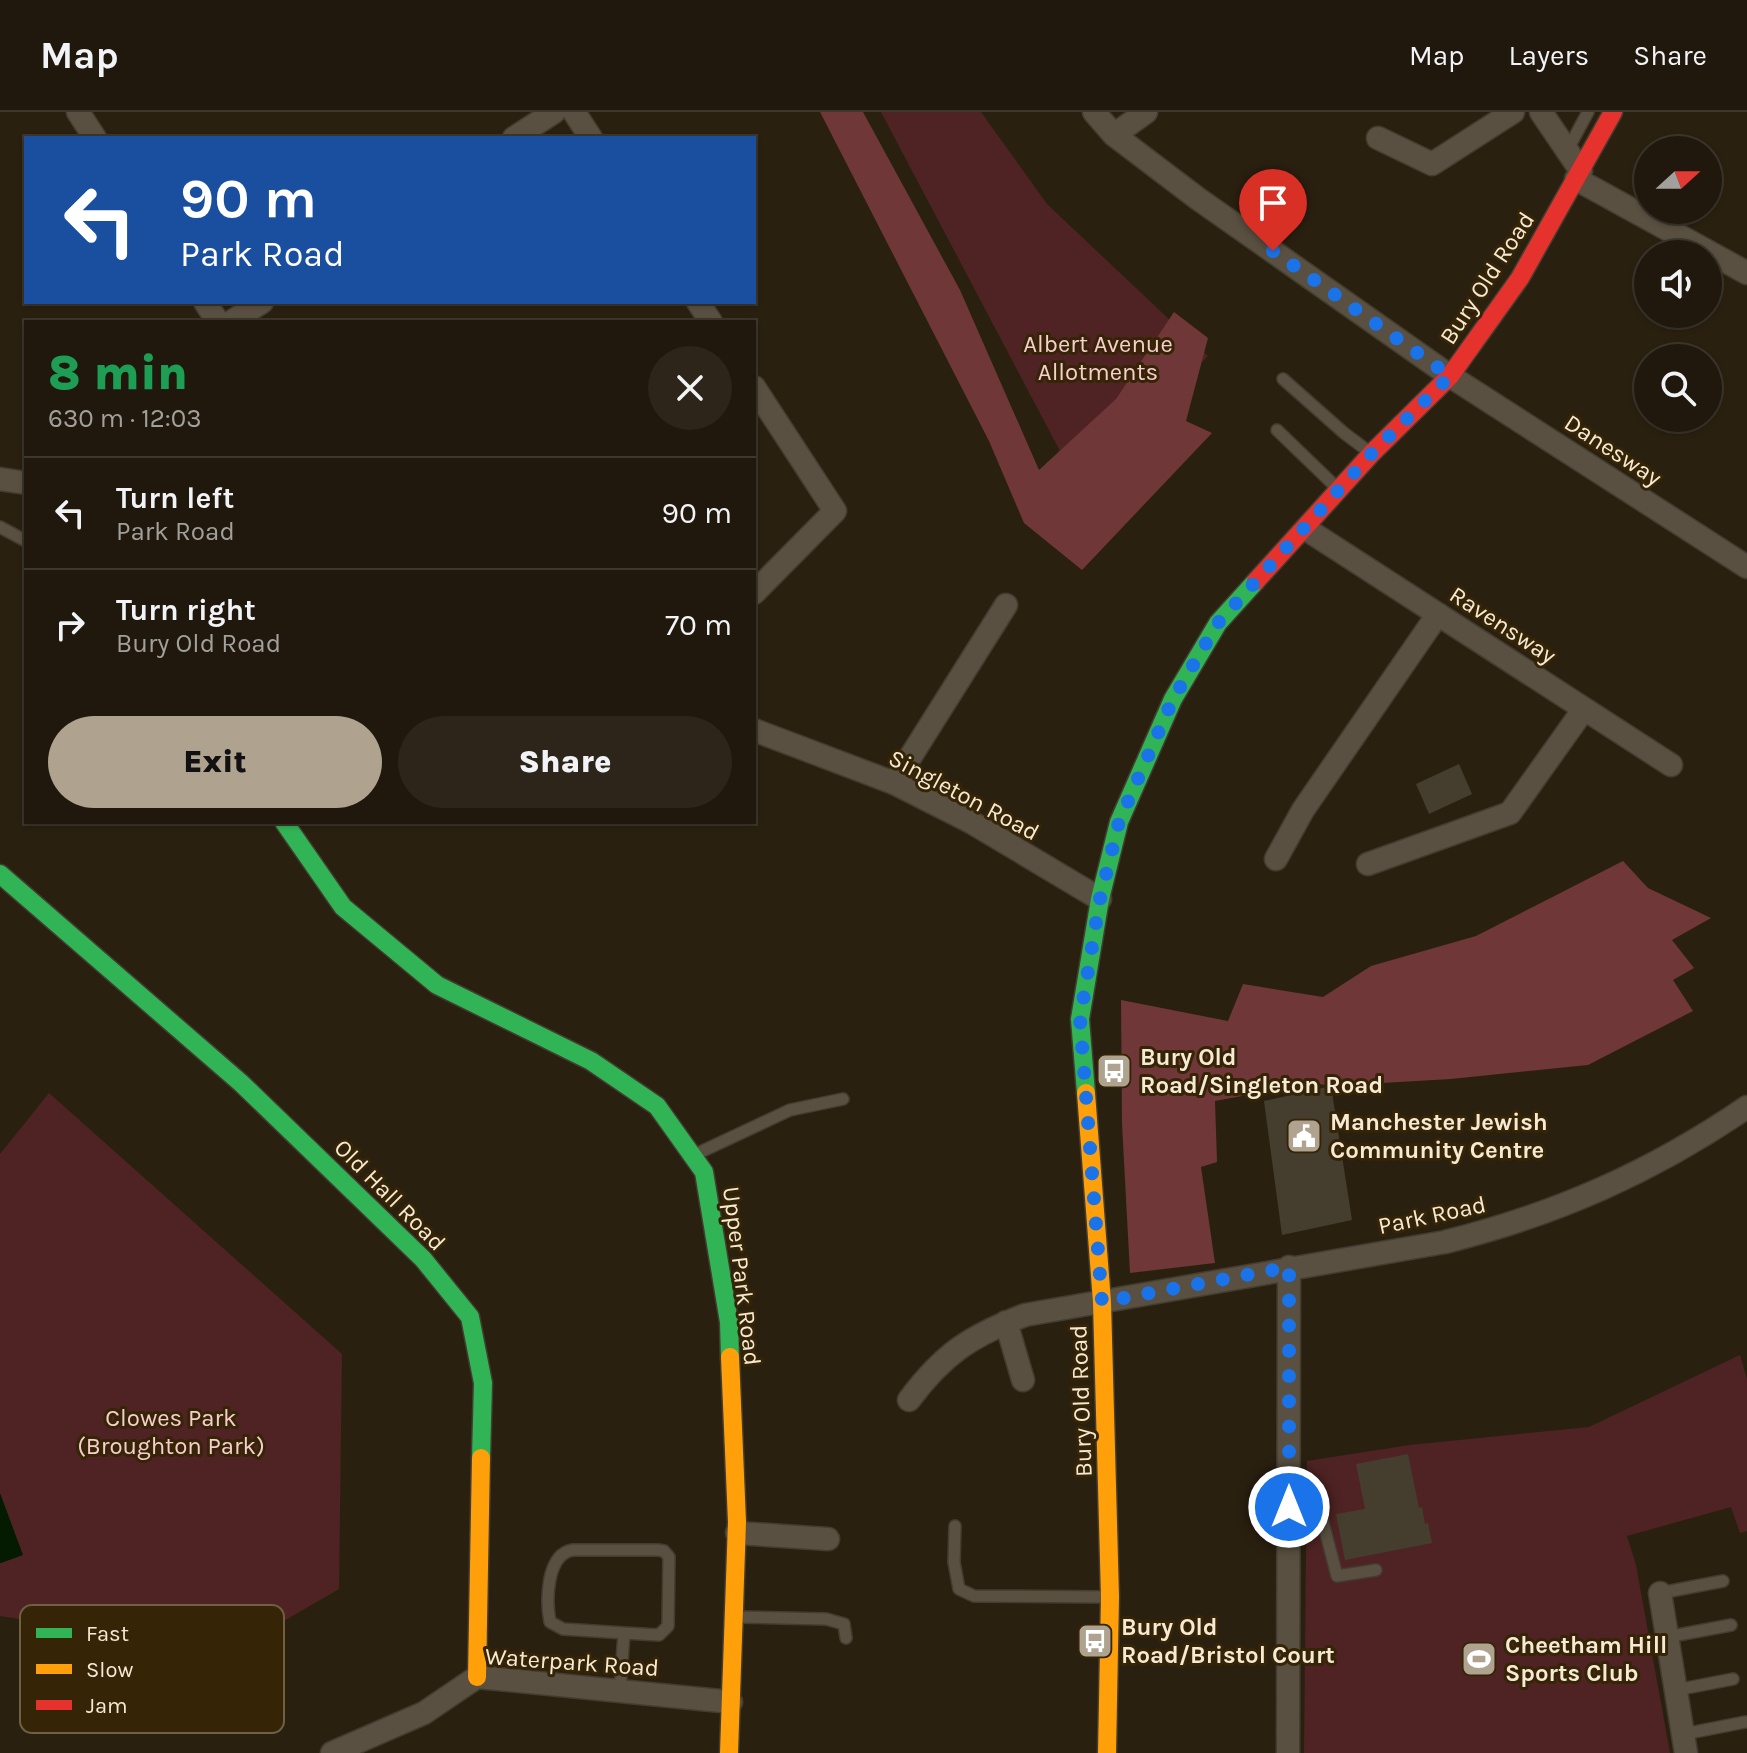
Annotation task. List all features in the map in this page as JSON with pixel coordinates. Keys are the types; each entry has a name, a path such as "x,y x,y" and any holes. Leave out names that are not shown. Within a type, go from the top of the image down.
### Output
{"street":[{"path":"78,112 94,136"},
{"path":"517,136 554,112"},
{"path":"574,112 590,136"},
{"name":"Danesway","path":"1094,112 1114,135 1197,198 1450,376 1747,567"},
{"path":"1114,135 1146,112"},
{"path":"1378,138 1432,164 1513,112"},
{"path":"1541,112 1567,151 1578,175 1747,273"},
{"name":"Bury Old Road","path":"1107,1753 1110,1597 1102,1302 1080,1019 1100,899 1119,822 1173,699 1218,623 1372,453 1450,376 1520,278 1613,112"},
{"path":"234,320 259,304"},
{"path":"756,390 835,511 756,591"},
{"path":"0,479 24,483"},
{"name":"Ravensway","path":"1306,529 1671,765"},
{"path":"894,783 1006,605"},
{"path":"1276,859 1303,810 1438,614"},
{"path":"1368,864 1510,813 1584,709"},
{"name":"Singleton Road","path":"756,731 894,783 971,822 1100,899"},
{"name":"Upper Park Road","path":"285,824 343,907 437,985 591,1061 657,1106 704,1172 729,1322 737,1533 729,1753"},
{"name":"Old Hall Road","path":"0,874 241,1083 423,1259 470,1317 483,1383 477,1677"},
{"name":"Park Road","path":"909,1400 935,1366 986,1330 1025,1315 1445,1242 1509,1226 1558,1209 1650,1166 1747,1107"},
{"path":"1288,1753 1289,1267"},
{"path":"1006,1322 1023,1380"},
{"path":"737,1533 828,1539"},
{"path":"1660,1593 1685,1744"},
{"name":"Waterpark Road","path":"332,1753 424,1713 477,1677 731,1702"}],"lane":[{"path":"1567,151 1588,112"},
{"path":"1283,379 1344,433 1372,453"},
{"path":"1277,430 1304,453 1339,491"},
{"path":"0,527 24,540"},
{"path":"693,1156 790,1110 843,1099"},
{"path":"1289,1507 1319,1507 1337,1576 1376,1570"},
{"path":"955,1526 954,1562 959,1589 974,1596 1110,1597"},
{"path":"573,1550 658,1550 667,1553 670,1563 668,1626 659,1635 624,1633 563,1629 550,1622 552,1566 560,1554 573,1550"},
{"path":"1660,1593 1723,1581"},
{"path":"736,1617 826,1619 844,1624 846,1638"},
{"path":"1667,1637 1731,1625"},
{"path":"620,1690 624,1633"},
{"path":"1676,1690 1733,1679"},
{"path":"1685,1744 1745,1722"}],"green space":[{"name":"Albert Avenue Allotments","path":"881,112 981,112 1047,204 1208,356 1079,487"},
{"name":"Clowes Park (Broughton Park)","path":"49,1093 342,1354 339,1589 284,1621 284,1605 20,1605 20,1619 0,1616 0,1154"},
{"name":"Cheetham Hill Sports Club","path":"1740,1355 1747,1379 1747,1531 1740,1533 1731,1507 1627,1536 1636,1565 1670,1753 1304,1753 1307,1461 1410,1445 1589,1427"}],"shaded area":[{"path":"820,112 863,112 960,290 1039,470 1116,399 1174,312 1208,338 1186,421 1212,433 1082,570 1024,523 989,441"},
{"path":"1623,861 1648,888 1711,918 1672,940 1694,968 1673,980 1693,1011 1588,1065 1451,1079 1331,1086 1313,1083 1215,1101 1217,1162 1201,1167 1215,1263 1130,1273 1122,1124 1121,1000 1228,1021 1243,984 1323,997 1371,966 1476,936"},
{"path":"0,1493 23,1555 1,1563 0,1563"}],"building":[{"path":"1459,764 1472,794 1429,814 1416,784"},
{"name":"Manchester Jewish Community Centre","path":"1331,1086 1352,1220 1282,1235 1264,1101"},
{"path":"1408,1454 1419,1508 1422,1507 1425,1524 1428,1523 1432,1543 1345,1560 1336,1514 1365,1509 1356,1464"}],"traffic: fast":[{"path":"1086,1093 1080,1019 1100,899 1119,822 1173,699 1218,623 1256,581"},
{"path":"285,824 343,907 437,985 591,1061 657,1106 704,1172 729,1322 730,1357"},
{"path":"0,874 241,1083 423,1259 470,1317 483,1383 481,1458"}],"traffic: slow":[{"path":"1086,1093 1102,1302 1110,1597 1107,1753"},
{"path":"729,1753 737,1522 730,1357"},
{"path":"477,1677 481,1458"}],"traffic: jam":[{"path":"1256,581 1372,453 1450,376 1520,278 1613,112"}],"place":[{"name":"Bury Old Road/Singleton Road","path":"1114,1071"},
{"name":"Manchester Jewish Community Centre","path":"1304,1136"},
{"name":"Bury Old Road/Bristol Court","path":"1095,1641"},
{"name":"Cheetham Hill Sports Club","path":"1479,1659"}],"route":[{"path":"1273,251 1450,376 1372,453 1218,623 1173,699 1119,822 1100,899 1080,1019 1102,1302 1289,1267 1289,1507"}]}
